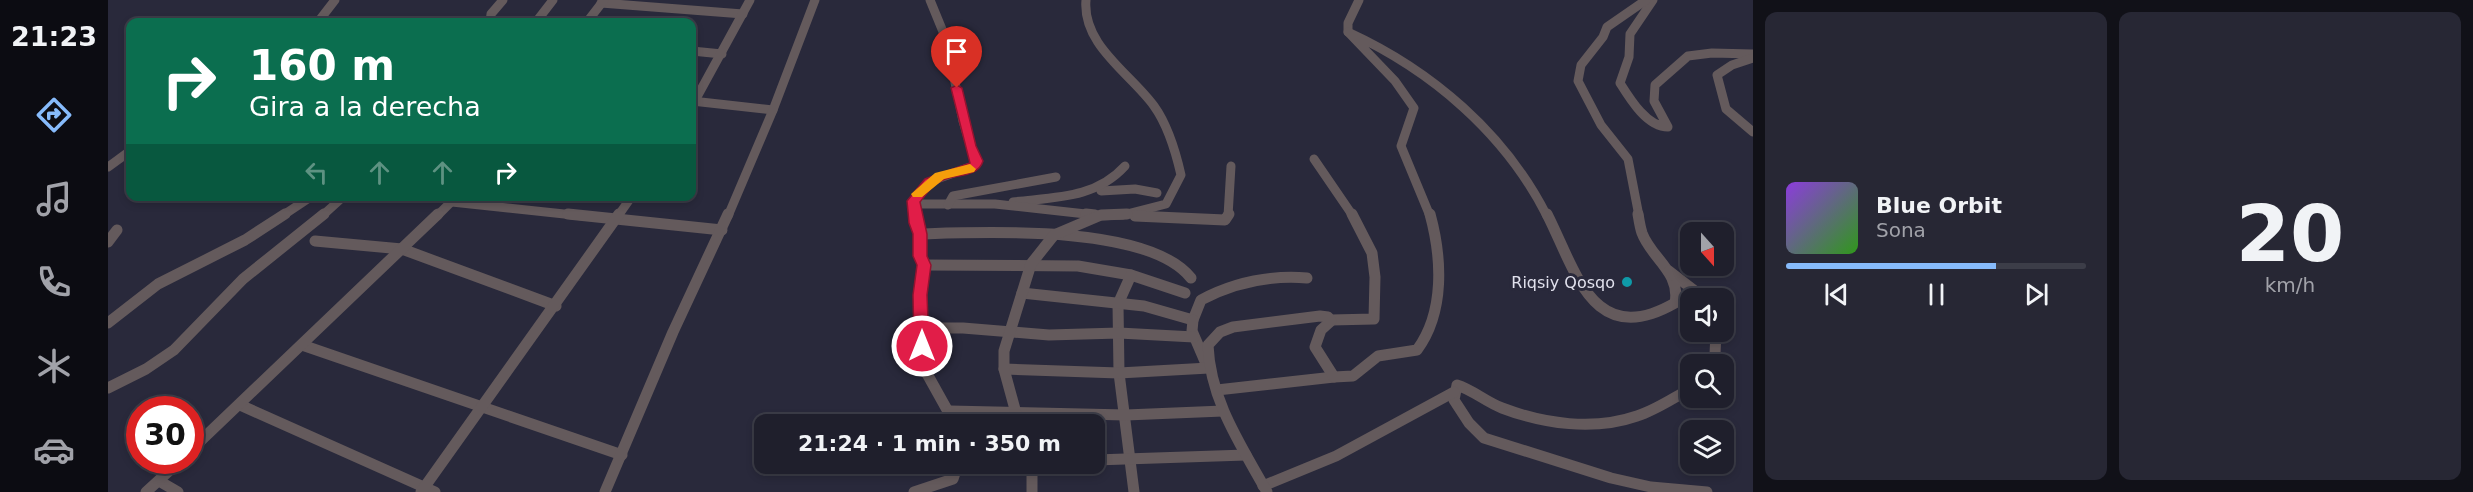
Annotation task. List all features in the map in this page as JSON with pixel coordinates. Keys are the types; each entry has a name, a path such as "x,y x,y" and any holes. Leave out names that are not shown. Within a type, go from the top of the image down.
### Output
{"street":[{"path":"321,18 335,0"},
{"path":"490,18 490,14 503,0"},
{"path":"539,18 553,0"},
{"path":"696,96 722,54 750,0"},
{"path":"605,492 673,332 722,230 748,163 773,110 815,0"},
{"path":"930,0 939,17 955,65 962,113 976,161 976,165 968,170 939,176 929,182 914,201 916,223 920,234 920,256 924,265 920,295 923,328 921,363 951,414"},
{"path":"1086,0 1083,13 1102,47 1156,107 1181,175 1166,204 1123,215"},
{"path":"1217,390 1334,378 1355,378 1376,356 1417,350 1434,325 1438,248 1428,207 1415,172 1401,147 1414,108 1395,81 1348,32 1348,23 1359,0"},
{"path":"1646,0 1607,27 1603,37 1581,65 1578,81 1601,125 1628,159 1642,234 1668,269 1692,288"},
{"path":"1653,0 1630,34 1629,57 1620,84 1649,120 1659,127 1668,127 1651,98 1652,90 1688,56 1712,53 1753,56"},
{"path":"590,18 602,2 742,14"},
{"path":"1348,32 1419,71 1482,127 1533,190 1580,282 1604,310 1627,319 1656,312 1675,303 1677,293 1668,269"},
{"path":"696,51 722,54"},
{"path":"1753,56 1732,65 1717,75 1726,109 1753,132"},
{"path":"696,103 773,110"},
{"path":"108,167 126,154"},
{"path":"1209,368 1208,345 1218,333 1226,328 1310,316 1331,320 1374,320 1375,278 1372,253 1345,201 1314,159"},
{"path":"1091,192 1108,184 1125,166"},
{"path":"914,201 950,200 1101,215 1225,220 1230,212 1231,166"},
{"path":"950,200 1024,181 1056,177"},
{"path":"995,204 1135,189 1157,193"},
{"path":"108,323 158,284 245,240 304,201"},
{"path":"108,388 146,369 174,350 243,279 297,238 338,201"},
{"path":"204,438 453,201"},
{"path":"463,201 722,230"},
{"path":"240,405 427,491 480,407 556,306 629,201"},
{"path":"1017,414 1004,369 1004,351 1031,264 1054,235 1101,215"},
{"path":"108,242 117,230"},
{"path":"920,234 982,232 1054,235 1121,245 1177,263 1191,278"},
{"path":"315,241 402,249 556,306"},
{"path":"924,265 1078,266 1131,275 1185,293"},
{"path":"1131,275 1118,303 1119,373 1132,460 1134,492"},
{"path":"1307,278 1284,275 1258,278 1213,293 1201,300 1194,311 1194,337 1209,368 1223,411 1265,489 1336,456 1454,392"},
{"path":"1022,293 1144,306 1193,320"},
{"path":"1331,320 1321,330 1315,347 1334,378"},
{"path":"923,328 1011,331 1049,335 1119,333 1194,337"},
{"path":"302,345 622,455"},
{"path":"1004,369 1119,373 1209,368"},
{"path":"1680,394 1636,416 1615,422 1585,423 1556,421 1498,407 1457,385 1454,400 1469,423 1484,438 1611,478 1651,487 1707,492"},
{"path":"950,411 976,414"},
{"path":"1105,416 1223,411"},
{"path":"1105,460 1246,455"},
{"path":"146,492 167,474"},
{"path":"914,492 953,479 955,474"},
{"path":"1032,474 1032,492"},
{"path":"159,482 178,492"}],"slow traffic":[{"path":"917,194 939,176 970,169"}],"place":[{"name":"Riqsiy Qosqo","path":"1627,282"}],"route":[{"path":"922,346 920,295 924,265 920,256 920,234 913,201 929,182 939,176 968,170 976,165 957,88"}]}
